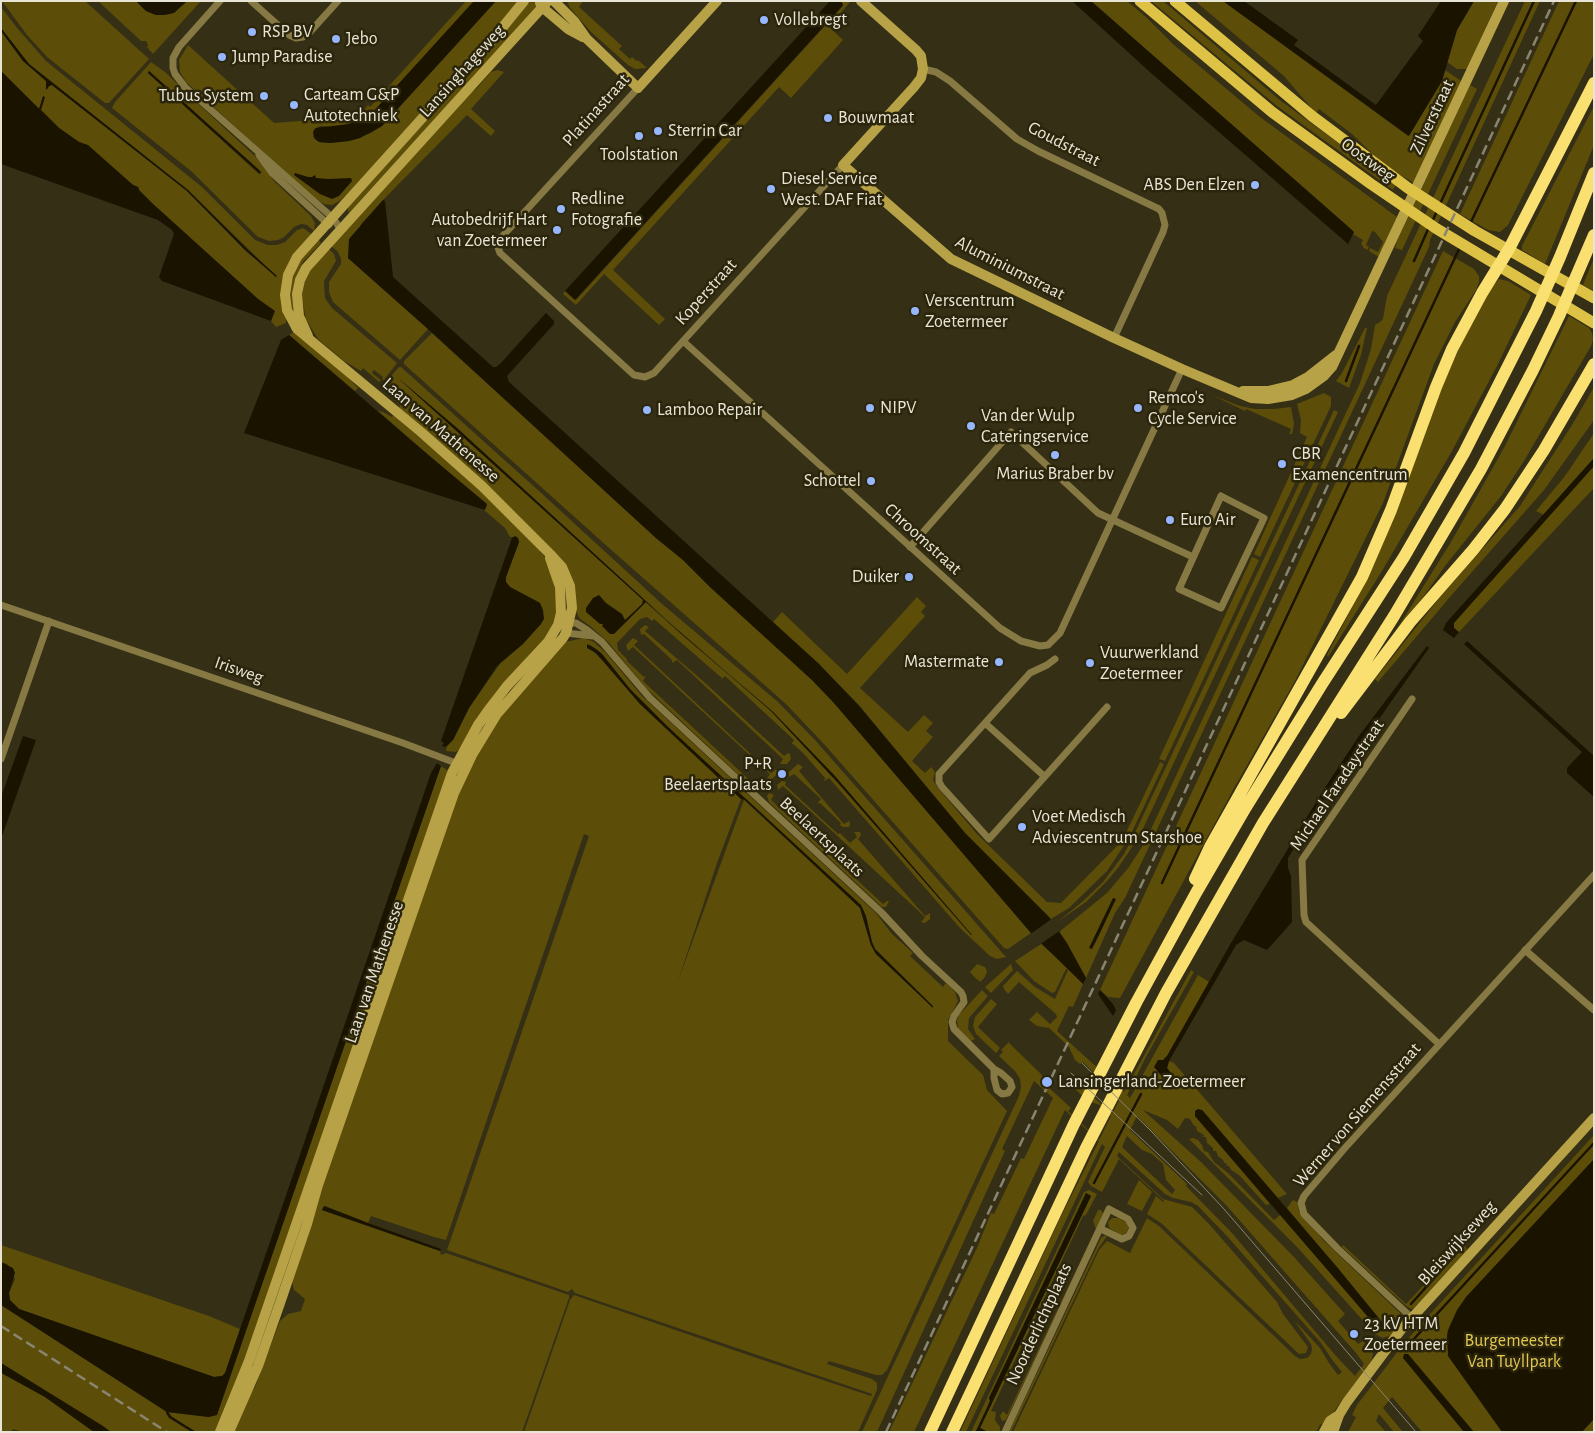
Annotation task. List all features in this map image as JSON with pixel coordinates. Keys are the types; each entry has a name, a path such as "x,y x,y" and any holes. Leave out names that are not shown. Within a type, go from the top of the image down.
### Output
{"highway":[{"path":"1136,1003 1210,847 1362,577 1391,510 1447,360 1508,249 1594,83"},
{"path":"930,1432 1070,1132 1136,1003 1196,893 1241,816 1296,725 1404,557 1457,467 1501,384 1536,311 1594,173"},
{"path":"952,1432 1055,1212 1136,1047 1214,906 1293,774 1394,616 1481,469 1541,353 1594,236"},
{"path":"1293,774 1406,628 1473,550 1505,509 1539,458 1594,364"}],"main road":[{"name":"Oostweg","path":"1140,1 1272,112 1400,204 1497,266 1590,320"},
{"name":"Oostweg","path":"1175,1 1312,116 1408,188 1483,235 1594,298"}],"street":[{"path":"220,1 178,47 173,68 178,79 254,149 272,173 341,230"},
{"path":"251,1 289,35 296,38 303,37 310,32 338,1"},
{"name":"Lansinghageweg","path":"330,221 489,44 524,1"},
{"path":"554,1 574,21 586,38 638,88"},
{"name":"Platinastraat","path":"499,240 717,1"},
{"path":"861,1 916,50 920,56 923,69"},
{"name":"Zilverstraat","path":"1182,369 1237,392 1268,391 1293,385 1308,377 1337,355 1504,1"},
{"path":"543,3 568,29 586,38"},
{"name":"Lansinghageweg","path":"341,230 543,3"},
{"name":"Koperstraat","path":"499,240 497,248 500,254 634,375 644,377 654,373 914,87 921,78 923,69"},
{"name":"Goudstraat","path":"923,69 936,72 950,81 1017,139 1159,209 1162,213 1165,225 1163,232 1114,338"},
{"name":"Aluminiumstraat","path":"843,165 951,259 1182,369"},
{"name":"Laan van Mathenesse","path":"224,1430 258,1366 415,901 454,793 461,765 472,754 497,714 524,681 553,652 566,633 572,608 570,586 562,567 548,552 482,486 309,337 297,329 287,310 284,295 288,275 297,257 330,221"},
{"name":"Laan van Mathenesse","path":"309,337 299,316 297,294 300,280 306,268 341,230"},
{"name":"Chroomstraat","path":"683,341 1000,628 1021,642 1040,646 1048,645 1060,633 1182,369"},
{"path":"910,547 1011,432 1098,513 1193,557"},
{"path":"1221,496 1264,518 1221,608 1179,589 1193,557 1221,496"},
{"name":"Laan van Mathenesse","path":"224,1430 461,765 478,725 507,686 548,642 558,625 561,613 560,587 548,552"},
{"name":"Irisweg","path":"1,605 403,743 461,765"},
{"path":"1,759 49,621"},
{"path":"569,622 558,625 566,633 593,636"},
{"name":"Beelaertsplaats","path":"569,622 582,627 606,646 650,698 881,912 922,956 961,992 964,996 964,1002 953,1019 954,1030 994,1069"},
{"path":"1055,659 1030,673 939,774 938,778 942,787 989,838 1107,707"},
{"name":"Michael Faradaystraat","path":"1412,699 1302,860 1304,915 1306,922 1439,1044"},
{"path":"985,723 1044,776"},
{"name":"Werner von Siemensstraat","path":"1412,1318 1337,1248 1304,1214 1301,1203 1307,1190 1594,874"},
{"path":"1525,950 1594,1010"},
{"name":"Bleiswijkseweg","path":"1339,1415 1380,1357 1412,1318 1594,1118"},
{"name":"Noorderlichtplaats","path":"1005,1432 1109,1209 1130,1220 1133,1226 1129,1236 1122,1239 1101,1229"},
{"path":"1324,1432 1330,1421 1339,1415"},
{"path":"1333,1432 1339,1415"}],"green space":[{"path":"2,1 85,1 149,59 109,103 105,103 47,57 27,35"},
{"path":"98,1 136,1 146,11 156,15 183,5 187,1 201,1 153,54 147,47 146,41 141,41"},
{"path":"466,1 474,1 373,112 349,124 335,127 320,126 314,129 313,137 319,142 330,143 349,141 371,133 382,126 496,1 520,1 349,192 332,205 324,204 314,198 186,82 180,72 179,60 188,45 274,123 324,119 325,121 348,120 362,113 368,105 370,107"},
{"path":"530,1 534,1 537,7 349,213 347,206 471,73"},
{"path":"567,1 581,1 582,3 579,7 622,46 619,49 630,59 632,57 638,60 647,68 635,69 628,65 591,32 570,8"},
{"path":"841,1 850,2 829,27 843,40 791,98 779,87 613,270 665,319 659,325 604,274 576,305 563,294 565,291 576,300 843,6"},
{"path":"1091,1 1127,1 1173,44 1260,117 1397,217 1379,257 1369,251 1370,248 1378,252 1383,242 1375,232 1372,231 1366,245 1369,247 1367,250 1361,244 1363,240 1353,234 1354,232 1344,223"},
{"path":"1151,1 1163,1 1281,101 1396,185 1393,190 1277,106"},
{"path":"1195,1 1223,1 1408,136 1442,81 1445,70 1461,81 1414,183 1385,166 1352,134 1319,109 1316,113 1284,76"},
{"path":"1474,1 1498,1 1467,69 1457,69 1447,62 1457,30"},
{"path":"1525,1 1540,1 1430,240 1429,247 1086,978 1059,932 1107,893 1129,867 1145,842 1360,383 1371,349 1375,325 1383,319 1387,296"},
{"path":"1559,1 1594,1 1594,54 1508,225 1500,232 1488,230 1460,214"},
{"path":"1,7 46,61 202,187 255,240 268,245 277,245 285,242 297,230 303,228 313,235 292,258 286,323 276,327 271,321 274,311 258,299 153,204 138,187 133,185 87,145 79,142 59,128 1,71 1,31 23,61 46,81 47,90 52,85 187,191 245,250 276,276 188,190 29,64 1,28"},
{"path":"151,62 165,72 257,158 274,181 311,216 315,223 314,231 307,225 301,224 294,227 278,240 269,241 258,237 191,171 112,108 115,102","holes":["149,71 261,172 259,174 148,73"]},
{"path":"497,70 504,72 471,109 495,131 491,136 467,115 361,224 348,258 428,329 400,360 333,302 329,292 329,282 341,264 341,259 338,252 330,245 464,98 476,89 491,72"},
{"path":"1470,85 1477,89 1402,250 1395,248 1397,241"},
{"path":"1594,106 1594,145 1545,264 1522,250 1522,246"},
{"path":"318,239 321,243 303,262 297,276 297,317 293,317 288,291 291,276 300,258"},
{"path":"328,248 334,254 336,261 324,281 325,298 332,308 397,363 384,380 374,370 372,373 381,380 379,382 363,368 361,371 344,361 318,339 306,320 302,297 304,283 308,273"},
{"path":"1443,251 1474,269 1479,276 1479,282 1476,290 1455,322 1434,364 1383,503 1295,681 1233,790 1120,998 1108,997 1100,990"},
{"path":"1594,258 1594,291 1583,285"},
{"path":"1499,279 1508,281 1531,295 1497,366 1452,451 1382,571 1328,657 1327,655 1366,581 1461,343 1491,288"},
{"path":"1569,316 1589,328 1593,339 1591,346 1524,461 1501,496 1395,632 1451,542 1505,446"},
{"path":"1365,328 1367,328 1361,355 1349,388 1336,381"},
{"path":"295,331 342,371 358,388 355,391 289,335"},
{"path":"432,333 656,538 683,560 812,680 834,703 1031,933 1008,949 1004,948 823,743 786,704 404,364 404,361"},
{"path":"401,367 661,603 778,702 815,740 1006,957 997,959 990,956 960,928 829,778 824,781 825,778 803,753 793,744 791,745 794,740 725,676 721,680 722,678 654,619 652,621 647,617 640,619 617,643 618,650 644,677 646,676 643,681 758,788 762,784 764,787 762,790 756,791 647,689 608,642 579,618 548,547 519,516 399,408 400,406 391,396 395,391 386,382","holes":["398,378 457,428 684,636 772,711 834,775 972,935 839,784 771,711 683,636"]},
{"path":"1594,387 1594,420 1544,490 1378,682 1375,679 1441,596 1520,506"},
{"path":"1324,393 1331,397 1331,406 1260,557 1254,554 1307,437 1300,433 1301,420 1297,404"},
{"path":"1212,395 1240,406 1255,409 1291,407 1294,424 1292,434 1289,434 1291,429 1246,409 1245,411"},
{"path":"1334,410 1338,412 1140,835 1107,881 1086,902 1056,923 1103,882 1124,854"},
{"path":"378,411 392,417 393,415 472,482 528,537 546,558 559,602 552,632 466,743 456,752 446,751 447,744 453,740 469,708 540,603 510,587 506,582 506,577 519,542 517,537 510,537 505,528 484,510 487,506"},
{"path":"1594,433 1594,458 1544,515 1536,511 1565,476"},
{"path":"1594,466 1594,488 1459,632 1454,628 1453,624 1464,611"},
{"path":"1252,557 1259,560 1165,761 1159,759"},
{"path":"917,597 926,606 921,612 925,616 860,688 908,732 924,715 933,723 926,731 933,737 912,761 925,773 931,767 935,772 933,780 938,788 977,834 1047,902 1061,903 1122,841 1160,762 1164,764 1129,838 1107,871 1069,908 1051,919 965,833 859,705 819,664 773,622 782,612 847,674"},
{"path":"645,625 649,627 645,631 703,681 784,756 788,753 790,754 791,759 787,764 780,764 783,759 677,660 672,663 672,660 644,634 641,635 640,629"},
{"path":"584,638 594,642 606,653 642,696 876,913 892,934 913,953 910,956 943,987 946,983 955,992 958,1001 948,1020 948,1041 983,1075 987,1090 1007,1111 887,1370 882,1375 876,1375 829,1361 827,1364 872,1379 877,1383 877,1390 858,1432 524,1432 570,1300 574,1295 871,1396 872,1394 575,1293 572,1289 568,1292 447,1250 589,836 584,834 446,1240 371,1216 368,1223 325,1206 322,1210 440,1251 441,1255 446,1253 569,1295 522,1432 231,1432 239,1411 255,1387 280,1321 288,1314 301,1311 305,1299 294,1290 292,1281 314,1208 463,780 512,699 565,642","holes":["589,644 602,654 630,689 667,726 863,910 875,949 933,1007 876,954 871,945 860,908 744,800 678,981 717,863 741,799 640,704 591,649"]},
{"path":"633,638 638,641 634,645 771,773 776,769 777,774 772,779 767,779 770,774 633,647 628,651 626,645"},
{"path":"798,764 803,767 799,771 844,824 849,821 849,827 840,825 841,823 820,803 817,804 821,799 794,774 789,777 789,772"},
{"path":"441,766 447,770 447,775 267,1303 218,1432 111,1432 1,1363 1,1305 167,1412 209,1417 247,1326"},
{"path":"782,781 786,782 785,785 850,843 857,837 854,832 860,832 861,835 858,839 925,916 930,913 930,919 925,923 921,922 925,917 805,806 783,786 778,790 777,785"},
{"path":"769,793 774,795 771,800 883,904 889,901 886,907 882,907 769,802 767,796"},
{"path":"1041,944 1076,975 1083,984 1073,1007 1069,1006 1057,1031 1124,1092 1191,970 1194,972 1146,1057 1127,1095 1130,1098 1198,975 1209,982 1167,1056 1163,1060 1158,1060 1176,1083 1177,1081 1167,1068 1169,1061 1174,1063 1287,1194 1278,1198 1202,1110 1196,1110 1195,1116 1270,1204 1266,1205 1239,1175 1224,1163 1216,1151 1213,1151 1213,1148 1207,1143 1206,1137 1203,1137 1204,1135 1197,1131 1196,1126 1194,1126 1190,1119 1185,1118 1178,1129 1167,1120 1143,1110 1201,1162 1294,1257 1345,1314 1338,1321 1358,1344 1363,1341 1368,1348 1371,1345 1373,1354 1371,1361 1327,1421 1320,1425 1316,1432 1013,1432 1099,1250 1107,1241 1130,1253 1147,1218 1159,1226 1295,1356 1300,1359 1307,1358 1311,1354 1312,1349 1311,1344 1294,1320 1320,1348 1338,1375 1342,1372 1321,1343 1198,1206 1165,1194 1119,1152 1117,1156 1163,1199 1192,1207 1209,1224 1277,1302 1283,1314 1308,1347 1306,1353 1299,1354 1161,1223 1147,1214 1156,1196 1164,1201 1119,1159 1102,1192 1091,1186 1088,1182 1105,1147 1102,1144 966,1432 960,1432 1061,1216 1099,1141 1065,1110 914,1432 889,1432 977,1248 991,1213 994,1214 1021,1158 1024,1159 1053,1098 1034,1081 1002,1149 1005,1151 877,1432 862,1432 1019,1096 1020,1079 1015,1071 999,1056 1003,1052 1001,1050 1009,1042 1041,1074 1047,1086 1071,1108 1068,1111 1099,1140 1111,1116 1100,1105 1088,1101 1076,1090 1072,1077 1112,1114 1120,1099 1083,1062 1080,1064 1075,1060 1069,1047 1049,1028 1037,1026 1029,1020 1037,1012 1050,1024 1057,1017 1056,1014 1019,982 1008,994 1003,986 1017,971 1035,987 1055,999 1068,970 1066,969 1055,992 1052,993 1034,981 1015,961","holes":["1137,1116 1226,1205 1356,1353 1364,1364 1355,1376 1232,1233 1186,1186 1187,1184 1130,1130","1127,1136 1142,1150 1152,1154 1163,1164 1166,1180 1175,1190 1172,1194 1122,1147"]},
{"path":"977,964 985,967 987,971 985,977 980,982 979,978 977,980 970,972"},
{"path":"1011,964 1013,970 991,993 985,987"},
{"path":"982,990 988,996 969,1018 968,1029 975,1039 971,1041 958,1029 957,1020 959,1015"},
{"path":"991,999 997,1004 978,1027 1000,1048 996,1053 976,1034 973,1026 975,1017"},
{"name":"Burgemeester Van Tuyllpark","path":"1594,1135 1594,1432 1422,1432 1392,1397 1383,1408 1403,1432 1394,1432 1379,1414 1376,1421 1386,1432 1348,1432 1356,1417 1352,1415 1357,1405 1402,1346 1404,1353 1411,1344 1407,1340 1420,1325"},
{"path":"1189,1139 1198,1140 1204,1151 1208,1152 1214,1162 1228,1173 1274,1220 1280,1215 1382,1332 1386,1327 1287,1208 1293,1200 1297,1202 1299,1211 1324,1241 1402,1315 1403,1321 1391,1335 1383,1338 1375,1334 1297,1247"},
{"path":"1139,1180 1152,1192 1142,1211 1127,1204"},
{"path":"1089,1190 1097,1194 1086,1215 1083,1216 991,1411 996,1412 995,1420 1000,1427 1000,1432 988,1432 980,1428 1091,1196 1086,1193 989,1398 990,1401 976,1431 978,1432 971,1432 1084,1192"},
{"path":"1098,1210 1101,1210 1103,1213 1094,1235 1006,1420 1002,1421 1000,1416 1003,1411 1007,1415 1096,1229 1093,1221"},
{"path":"1112,1218 1118,1218 1127,1223 1129,1229 1126,1233 1121,1235 1109,1228 1108,1222"},
{"path":"1107,1236 1098,1249 1011,1432 1009,1432 1101,1238"},
{"path":"1462,1244 1465,1245 1467,1251 1411,1309 1342,1247 1343,1245 1406,1304"},
{"path":"1,1245 209,1316 240,1329 225,1373 222,1376 214,1377 19,1309 10,1300 9,1293 15,1279 7,1264 1,1262"},
{"path":"1,1372 45,1397 94,1432 23,1432 13,1429 11,1432 1,1432"}],"shaded area":[{"path":"136,1 187,1 174,13 156,15 146,11"},
{"path":"474,1 496,1 382,126 360,138 349,141 330,143 319,142 315,139 313,132 316,128 349,124 373,112"},
{"path":"830,1 841,1 843,5 575,300 565,291"},
{"path":"1072,1 1091,1 1344,223 1354,232 1348,244 1151,73"},
{"path":"1223,1 1244,1 1298,40 1294,45 1376,105 1423,41 1418,36 1441,1 1474,1 1457,30 1442,81 1409,136"},
{"path":"1,28 29,64 188,190 277,276 245,250 187,191 52,85 46,90 46,81 23,61 1,31"},
{"path":"1,71 39,109 43,96 45,97 41,110 59,128 79,142 88,145 133,185 138,187 153,204 258,299 275,311 271,321 162,281 159,277 174,234 172,230 158,220 1,164"},
{"path":"149,71 258,169 261,172 260,174 148,73"},
{"path":"295,173 308,177 315,175 316,178 351,178 352,181 339,196 332,199 320,194 294,175"},
{"path":"383,200 385,201 393,277 493,367 500,364 546,313 554,321 554,324 507,376 509,382 819,664 859,706 965,833 1049,917 1067,943 1086,978 1083,984 1031,933 834,703 812,680 683,560 656,538 348,258 349,239"},
{"path":"289,335 487,504 485,510 244,433 281,340"},
{"path":"398,378 457,428 664,618 646,602 614,634 610,634 602,626 603,624 600,624 586,612 586,608 593,598 599,595 606,603 622,614 625,620 642,604 643,600"},
{"path":"1594,458 1594,466 1454,623 1454,628 1459,632 1454,638 1443,630 1446,623"},
{"path":"515,536 519,542 506,577 506,582 510,587 540,603 544,619 523,644 497,666 469,708 453,740 446,747 442,746 444,743 441,741 512,538"},
{"path":"664,618 728,673 684,636"},
{"path":"1467,641 1594,756 1594,797 1567,773 1567,768 1582,752 1464,644"},
{"path":"587,644 602,654 630,689 667,726 861,905 875,949 933,1008 876,954 871,945 860,908 640,704 596,653 587,648"},
{"path":"1427,646 1429,648 1338,777 1288,858 1288,868 1291,876 1292,922 1267,950 1244,940 1236,945 1169,1061 1167,1068 1177,1081 1174,1087 1170,1086 1154,1067 1158,1060 1163,1060 1167,1056 1231,943 1324,789 1359,736"},
{"path":"728,673 772,711 834,775 972,935 839,784 771,711"},
{"path":"23,736 36,740 1,839 1,797"},
{"path":"437,763 441,766 217,1415 209,1417 167,1412 1,1305 1,1262 13,1268 15,1273 9,1293 10,1300 19,1309 214,1377 222,1376 225,1373 431,773"},
{"path":"1113,898 1116,899 1099,935 1092,949 1089,948"},
{"path":"1100,990 1116,1010 1113,1016 1098,994"},
{"path":"1198,1109 1202,1110 1337,1267 1386,1327 1385,1331 1380,1331 1195,1116 1195,1111"},
{"name":"Burgemeester Van Tuyllpark","path":"1594,1159 1594,1419 1582,1432 1502,1432 1448,1356 1448,1330 1457,1310 1466,1297"},
{"path":"1086,1193 1091,1196 980,1428 988,1432 976,1431 990,1401 989,1398"},
{"path":"324,1206 441,1249 440,1251 322,1210"},
{"path":"1404,1354 1408,1354 1474,1432 1464,1432 1403,1358"},
{"path":"1,1363 111,1432 94,1432 45,1397 3,1374 1,1372"}],"pier":[{"path":"1053,918 1061,930 1039,945 1029,935"}],"waterway":[{"path":"1440,204 1534,1"},
{"path":"1470,224 1576,1"},
{"path":"1432,222 1437,211"},
{"path":"1414,261 1429,227"},
{"path":"1162,883 1460,247"},
{"path":"1346,381 1359,346"},
{"path":"1094,1183 1141,1094"},
{"path":"1413,1340 1594,1143"},
{"path":"1411,1304 1462,1247"},
{"path":"167,1412 170,1417 194,1432"}],"tram line":[{"path":"1082,1063 1152,1132 1224,1209 1416,1432"},
{"path":"1071,1073 1202,1195"}],"railway":[{"path":"886,1432 1554,1"},
{"path":"1,1326 167,1432"}],"place":[{"name":"Vollebregt","path":"764,20"},
{"name":"RSP BV","path":"252,32"},
{"name":"Jebo","path":"336,39"},
{"name":"Jump Paradise","path":"222,57"},
{"name":"Tubus System","path":"264,96"},
{"name":"Carteam G&P Autotechniek","path":"294,105"},
{"name":"Bouwmaat","path":"828,118"},
{"name":"Sterrin Car","path":"658,131"},
{"name":"Toolstation","path":"639,136"},
{"name":"ABS Den Elzen","path":"1255,185"},
{"name":"Diesel Service West. DAF Fiat","path":"771,189"},
{"name":"Redline Fotografie","path":"561,209"},
{"name":"Autobedrijf Hart van Zoetermeer","path":"557,230"},
{"name":"Verscentrum Zoetermeer","path":"915,311"},
{"name":"NIPV","path":"870,408"},
{"name":"Remco's Cycle Service","path":"1138,408"},
{"name":"Lamboo Repair","path":"647,410"},
{"name":"Van der Wulp Cateringservice","path":"971,426"},
{"name":"Marius Braber bv","path":"1055,455"},
{"name":"CBR Examencentrum","path":"1282,464"},
{"name":"Schottel","path":"871,481"},
{"name":"Euro Air","path":"1170,520"},
{"name":"Duiker","path":"909,577"},
{"name":"Mastermate","path":"999,662"},
{"name":"Vuurwerkland Zoetermeer","path":"1090,663"},
{"name":"P+R Beelaertsplaats","path":"782,774"},
{"name":"Voet Medisch Adviescentrum Starshoe","path":"1022,827"},
{"name":"Lansingerland-Zoetermeer","path":"1047,1082"},
{"name":"23 kV HTM Zoetermeer","path":"1354,1334"}]}
